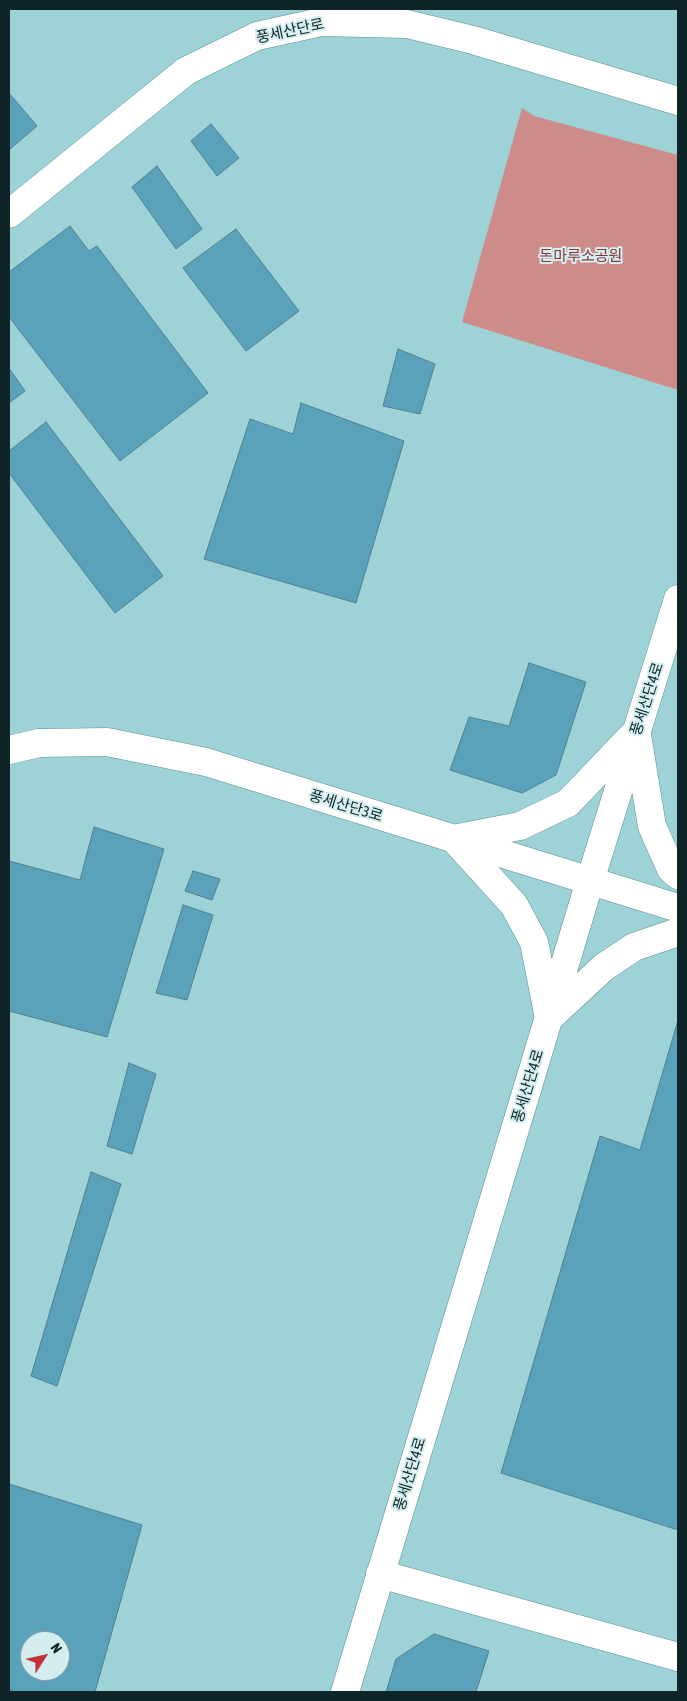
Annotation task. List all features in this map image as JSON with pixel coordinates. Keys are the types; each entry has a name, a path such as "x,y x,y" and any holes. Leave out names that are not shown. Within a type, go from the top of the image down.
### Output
{"street":[{"name":"풍세산단로","path":"9,214 186,71 257,36 322,22 407,24 473,40 678,101"},
{"name":"풍세산단4로","path":"345,1692 590,881 678,599"},
{"path":"454,839 520,826 568,803 636,731"},
{"path":"636,731 652,826 671,869 678,875"},
{"name":"풍세산단3로","path":"9,750 39,743 106,742 206,762 678,908"},
{"path":"454,839 514,905 534,942 549,1018"},
{"path":"549,1018 604,967 634,947 678,932"},
{"path":"380,1574 678,1657"}],"green space":[{"name":"돈마루소공원","path":"522,108 534,116 678,155 678,390 462,322"}],"building":[{"path":"9,93 37,126 9,150"},
{"path":"211,124 239,158 217,176 191,141"},
{"path":"157,166 202,229 176,249 132,187"},
{"path":"70,226 89,251 97,246 208,393 120,461 9,317 9,272"},
{"path":"236,229 299,311 246,351 183,268"},
{"path":"398,349 435,364 420,414 383,406"},
{"path":"9,368 25,391 9,403"},
{"path":"301,403 404,441 356,603 204,559 250,419 293,434"},
{"path":"46,422 163,576 115,613 9,473 9,451"},
{"path":"529,663 586,682 556,775 522,793 450,770 469,717 509,726"},
{"path":"94,827 164,849 107,1037 9,1011 9,861 80,880"},
{"path":"193,871 220,879 212,900 185,891"},
{"path":"183,905 213,915 187,1000 156,993"},
{"path":"678,1020 678,1530 501,1473 600,1136 640,1150"},
{"path":"129,1063 156,1074 132,1154 107,1146"},
{"path":"91,1172 121,1184 57,1386 31,1376"},
{"path":"9,1484 142,1525 95,1692 17,1692 9,1690"},
{"path":"434,1634 489,1651 476,1692 386,1692 396,1659"}]}
